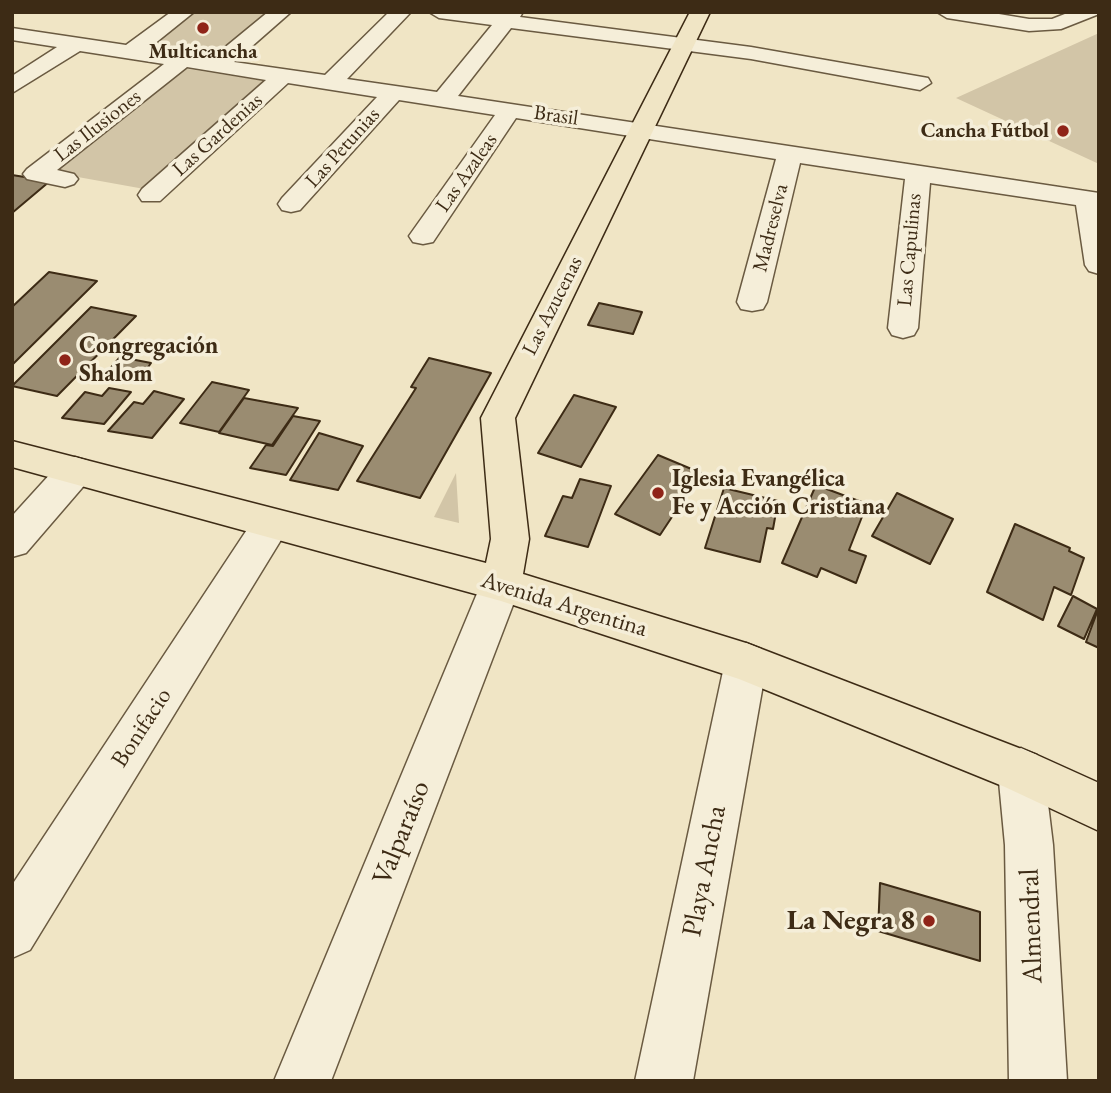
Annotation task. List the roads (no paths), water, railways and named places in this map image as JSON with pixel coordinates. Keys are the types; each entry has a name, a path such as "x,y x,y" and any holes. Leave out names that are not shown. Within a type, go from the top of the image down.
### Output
{"main road":[{"name":"Las Azucenas","path":"501,584 510,539 498,418 700,12"},
{"name":"Avenida Argentina","path":"12,454 501,584 746,662 1021,771 1099,807"}],"street":[{"path":"130,52 184,12"},
{"path":"217,65 281,12"},
{"path":"331,82 401,12"},
{"path":"439,12 509,17 849,69 920,83"},
{"path":"947,12 1029,25 1054,25 1090,12"},
{"path":"444,99 509,17"},
{"path":"19,35 55,18"},
{"name":"Brasil","path":"19,35 1093,200"},
{"path":"12,86 76,44"},
{"name":"Las Ilusiones","path":"65,178 36,174 183,60"},
{"name":"Las Gardenias","path":"151,195 284,75"},
{"name":"Las Petunias","path":"291,205 394,92"},
{"name":"Las Azaleas","path":"423,236 510,110"},
{"name":"Madreselva","path":"752,302 790,153"},
{"name":"Las Capulinas","path":"903,328 918,172"},
{"path":"1093,200 1099,265"},
{"path":"12,542 75,471"},
{"name":"Bonifacio","path":"12,932 271,524"},
{"name":"Valparaíso","path":"302,1081 501,584"},
{"name":"Playa Ancha","path":"664,1081 746,662"},
{"name":"Almendral","path":"1021,771 1030,845 1038,1081"}],"place":[{"name":"Multicancha","path":"203,28"},
{"name":"Cancha Fútbol","path":"1063,131"},
{"name":"Congregación Shalom","path":"65,360"},
{"name":"Iglesia Evangélica Fe y Acción Cristiana","path":"658,493"},
{"name":"La Negra 8","path":"929,921"}]}
